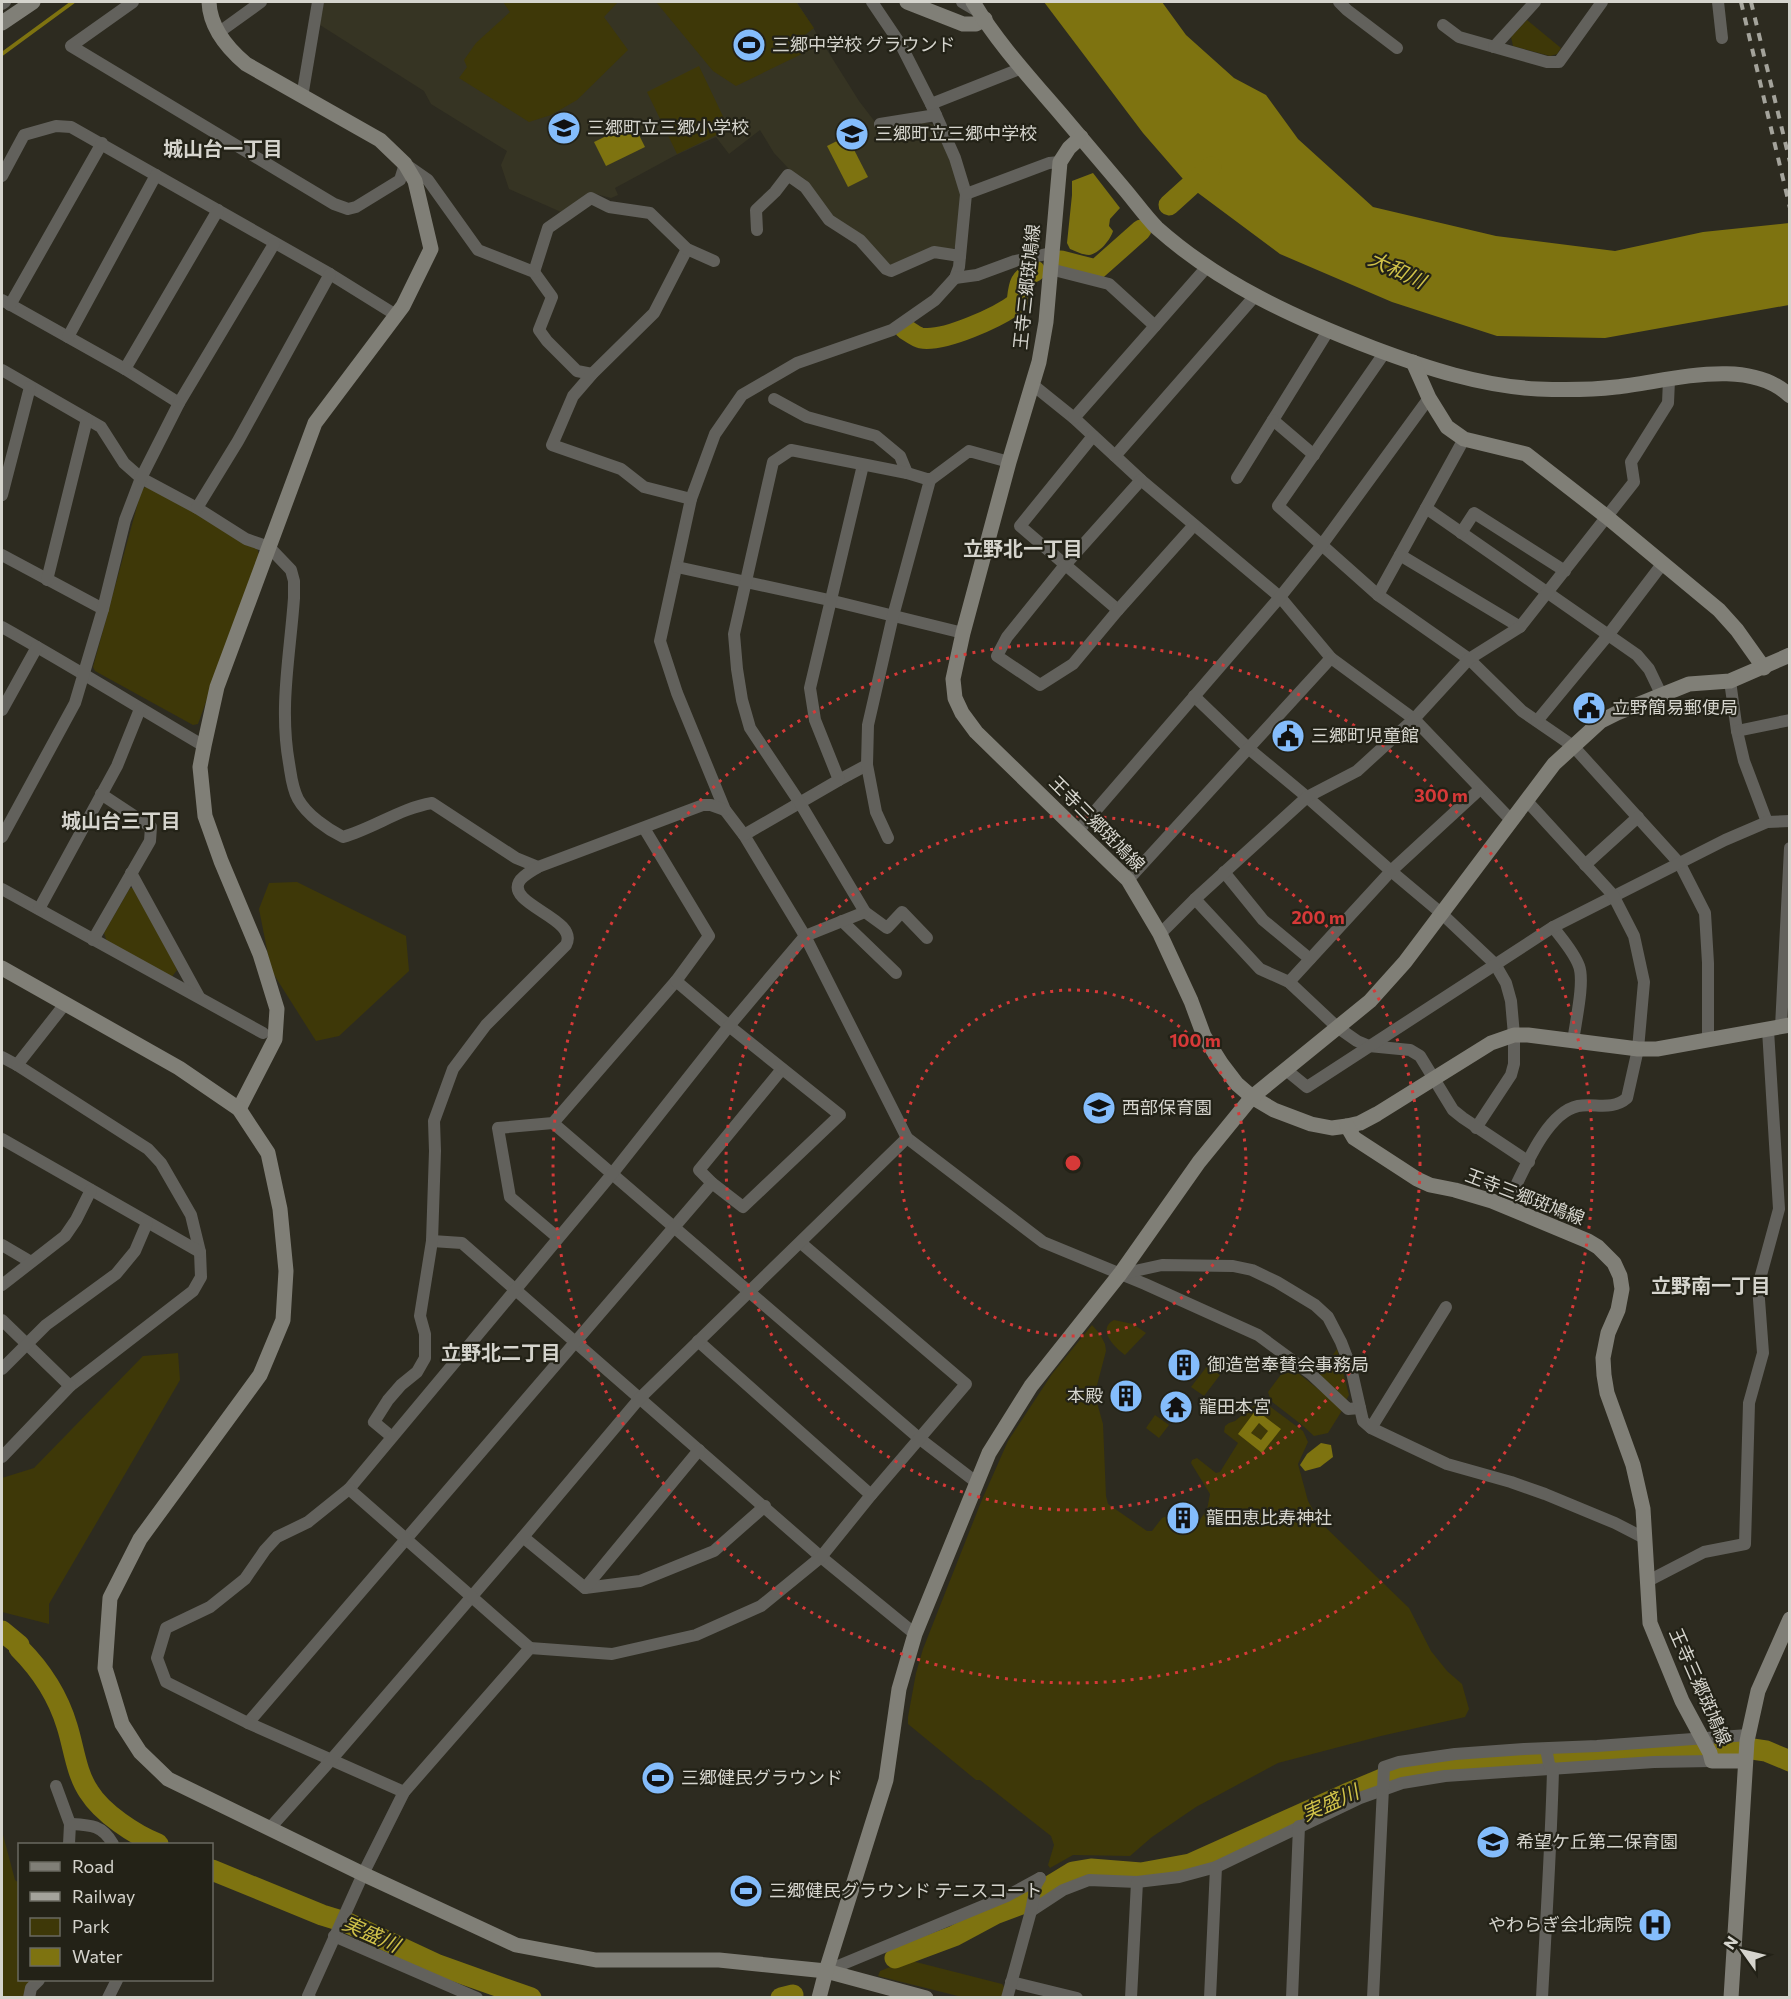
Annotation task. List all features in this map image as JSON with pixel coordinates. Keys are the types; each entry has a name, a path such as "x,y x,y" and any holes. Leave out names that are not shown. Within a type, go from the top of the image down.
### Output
{"street":[{"path":"2,23 33,2"},
{"path":"133,2 71,46 334,204 348,209 356,207 400,180 405,164"},
{"path":"209,2 218,33 229,50 246,64 380,140 405,164 428,180 478,250 534,272 552,297 539,330 577,371 592,374"},
{"path":"218,33 261,2"},
{"path":"302,97 318,2"},
{"path":"872,2 901,45 934,110 955,159 966,194 959,267 955,278 935,300 892,330 797,363 742,395 715,434 691,499 660,641 677,693 725,810 744,835 804,936 907,1138 1043,1242 1213,1313 1258,1335 1311,1374 1348,1409 1360,1408"},
{"path":"907,2 963,24 976,24 979,11"},
{"path":"962,2 979,11 1022,68 1156,226 1206,268 1254,297 1328,331 1464,378 1535,389 1576,390 1615,388 1713,373 1732,373 1751,376 1790,396"},
{"path":"1339,2 1397,48"},
{"path":"1494,47 1534,2"},
{"path":"1443,25 1459,38 1547,62 1558,62 1602,2"},
{"path":"1718,2 1722,38"},
{"path":"880,124 934,110 1022,68"},
{"path":"4,167 24,135 56,126 71,127 330,274 396,315"},
{"path":"966,194 1049,163 1060,162 1069,148 1081,137"},
{"path":"102,144 6,303 125,369 179,404"},
{"name":"王寺三郷斑鳩線","path":"1060,162 1046,322 1033,385 1009,462 963,633 953,679 955,698 962,713 976,732 1128,880 1160,934 1191,1000 1204,1036 1237,1084 1252,1097 1274,1110 1311,1124 1332,1128 1347,1126 1354,1138 1417,1179 1430,1185 1455,1190 1506,1206 1599,1247 1614,1263 1622,1288 1618,1310 1608,1333 1603,1358 1604,1375 1607,1393 1633,1465 1643,1509 1650,1623 1682,1701 1707,1749 1746,1748 1731,1998"},
{"path":"239,1109 275,1039 277,1010 260,954 205,816 200,767 217,687 315,423 403,306 431,249 415,181 405,164"},
{"path":"69,338 156,175"},
{"path":"757,230 756,210 775,192 788,175 805,187 829,220 860,240 886,269 891,271 934,252 960,256"},
{"path":"534,272 548,228 591,198 609,207 650,213 687,249 714,261"},
{"path":"125,369 218,210"},
{"path":"2,837 75,703 103,609 125,520 141,478 179,404 274,244"},
{"path":"687,249 654,313 573,396 552,445 621,469 644,487 691,499"},
{"path":"955,278 976,275 1014,261 1052,253"},
{"path":"1074,418 1206,268"},
{"path":"1050,269 1109,284 1155,326"},
{"path":"197,508 238,441 330,274"},
{"path":"1115,456 1254,297"},
{"path":"1237,478 1328,331"},
{"path":"1385,352 1278,506 1378,595 1469,659 1522,711 1574,746 1680,864 1705,913 1708,963 1708,1040"},
{"path":"1413,362 1429,398 1447,427 1464,439 1526,454 1607,517 1719,610 1737,630 1764,668"},
{"path":"2,370 101,427 124,463 141,478 197,508 246,539 269,547 291,570 294,581 284,708 285,741 298,800 313,816 331,831 343,837 370,828 417,806 432,803 516,858 538,867"},
{"path":"1160,934 1307,796 1357,771 1414,719 1469,659 1520,627 1634,482 1631,462 1668,403 1669,380"},
{"path":"1033,385 1280,597 1331,657 1414,719 1512,821"},
{"path":"2,495 30,387"},
{"path":"1078,831 1280,597 1321,546 1429,398"},
{"path":"774,399 807,417 876,436 900,456 907,473"},
{"path":"47,580 87,419"},
{"path":"1273,420 1314,454"},
{"path":"1093,436 1020,526 1118,610"},
{"path":"1378,595 1464,439"},
{"path":"927,939 903,912 887,928 865,912 800,803 750,728 741,700 734,634 773,462 791,450 907,473 930,480"},
{"path":"888,838 876,812 867,765 868,725 893,615 930,480 969,451 1009,462"},
{"path":"839,780 815,720 810,688 863,465"},
{"path":"1141,480 1065,565 1006,637 997,656 1040,685 1073,664 1194,525"},
{"path":"1426,508 1637,655 1648,669 1661,694"},
{"path":"1461,533 1474,513 1565,571"},
{"path":"2,555 103,609"},
{"path":"1400,555 1520,627"},
{"path":"1538,721 1609,634 1662,563"},
{"path":"677,567 830,600 963,633"},
{"path":"2,627 84,673 204,746"},
{"path":"2,710 37,647"},
{"path":"819,1998 886,1780 899,1689 915,1634 988,1453 1031,1386 1120,1274 1199,1162 1252,1097 1370,1001 1405,962 1554,764 1601,721 1689,684 1730,681 1790,655"},
{"path":"1128,880 1331,657"},
{"path":"1730,681 1744,761 1767,822"},
{"path":"1194,696 1248,748 1307,796 1391,872 1441,913 1495,964 1506,982 1511,1001 1514,1064 1511,1075 1476,1128"},
{"path":"39,909 117,766 140,709"},
{"path":"1737,731 1790,720"},
{"path":"744,835 867,765"},
{"path":"1289,982 1391,872 1480,789"},
{"path":"93,940 150,841 151,827 102,794"},
{"path":"1506,1206 1544,1133 1562,1112 1578,1106 1613,1106 1627,1098 1638,1049 1644,982 1634,936 1613,895 1526,800"},
{"path":"392,1437 374,1422 388,1400 417,1372 425,1358 425,1334 420,1316 432,1241 434,1121 453,1069 486,1025 568,941 567,935 556,920 524,899 520,893 519,880 538,867 703,805 725,810"},
{"path":"1585,865 1638,817"},
{"path":"1285,1069 1307,1087 1553,927 1725,840 1767,822 1790,821"},
{"path":"557,1237 510,1197 498,1128 553,1123 676,981 709,936 644,828"},
{"path":"1648,1581 1704,1552 1745,1544 1749,1403 1763,1353 1758,1286 1779,1209 1779,1028 1790,848"},
{"path":"1224,872 1263,920 1310,959"},
{"path":"131,873 199,998"},
{"path":"2,889 263,1033"},
{"path":"1195,899 1260,969 1289,982 1337,1027 1357,1041 1369,1046 1410,1050 1420,1056 1453,1110 1476,1128 1529,1162"},
{"path":"404,1792 248,1723 166,1682 157,1658 166,1628 210,1607 245,1579 277,1537 308,1522 349,1489 557,1237 612,1174 729,1026 804,936 865,912"},
{"path":"842,921 896,973"},
{"path":"1553,927 1574,955 1580,968 1581,980 1573,1042"},
{"path":"2,968 179,1068 239,1109 268,1153 280,1209 286,1270 283,1320 260,1375 140,1539 110,1598 105,1668 122,1724 140,1752 168,1779 516,1945 596,1960 719,1960 826,1971 926,1998"},
{"path":"676,981 840,1115 743,1207 712,1184 699,1170 782,1069"},
{"path":"17,1065 65,1004"},
{"path":"1347,1126 1360,1123 1377,1114 1491,1042 1514,1035 1638,1049 1657,1049 1779,1028"},
{"path":"2,1057 148,1149 161,1162 191,1215 200,1252 201,1277 193,1291 70,1386 2,1457"},
{"path":"553,1123 920,1439 976,1482"},
{"path":"270,1828 471,1598 639,1399 907,1138"},
{"path":"2,1139 200,1252"},
{"path":"248,1723 712,1184"},
{"path":"2,1285 65,1236 91,1190"},
{"path":"2,1369 46,1325 116,1275 135,1251 147,1223"},
{"path":"432,1241 462,1243 821,1557 915,1634"},
{"path":"349,1489 530,1648 612,1654 696,1635 761,1606 821,1557 871,1494 966,1384 801,1243"},
{"path":"2,1245 31,1262"},
{"path":"1120,1274 1162,1266 1233,1266 1252,1270 1277,1282 1315,1305 1328,1317 1351,1368 1363,1421 1371,1428 1447,1464 1545,1494 1615,1523 1646,1539"},
{"path":"1371,1428 1446,1307"},
{"path":"2,1320 70,1386"},
{"path":"698,1341 871,1494"},
{"path":"585,1588 699,1450"},
{"path":"523,1537 585,1588 640,1581 714,1551 765,1506"},
{"path":"1373,1998 1384,1767 1455,1754 1524,1749 1746,1748 1758,1691 1790,1619"},
{"path":"310,1998 308,1996 334,1936 404,1792 530,1648"},
{"path":"1542,1998 1552,1833 1551,1767 1546,1749"},
{"path":"1032,1908 1063,1890 1089,1880 1137,1882 1179,1877 1216,1867 1384,1786 1445,1776 1551,1767 1654,1762 1707,1749"},
{"path":"56,1786 70,1824 69,1843"},
{"path":"70,1824 94,1826 107,1834 112,1843"},
{"path":"1292,1998 1299,1826"},
{"path":"1210,1998 1216,1867"},
{"path":"826,1971 1007,1896 1040,1878 1036,1885 1032,1908 1007,1998"},
{"path":"1131,1998 1137,1882"},
{"path":"334,1936 477,1998"},
{"path":"29,1998 31,1988 38,1981"},
{"path":"108,1998 116,1981"},
{"path":"1011,1982 1077,1998"}],"shaded area":[{"path":"324,2 797,2 859,101 882,131 914,121 938,125 964,202 957,245 951,251 894,266 886,264 830,216 806,180 789,169 774,153 760,130 729,154 716,137 674,156 615,188 618,195 611,198 592,193 561,212 509,189 501,165 507,151 431,104 424,91 320,25"}],"green space":[{"path":"503,2 618,2 604,17 628,50 577,100 551,115 529,122 459,78 467,67 464,60 476,43 510,12"},
{"name":"三郷中学校 グラウンド","path":"656,2 796,2 814,28 802,37 810,50 736,86 713,71"},
{"path":"1527,20 1561,48 1557,54 1550,56 1513,46 1511,37"},
{"path":"699,66 729,129 677,154 647,92"},
{"path":"151,486 256,545 259,554 198,724 193,725 95,671 93,667 142,488"},
{"path":"297,882 406,936 409,971 339,1036 316,1041 271,970 259,909 269,883"},
{"path":"130,888 140,888 177,970 171,978 107,942 104,933"},
{"path":"1114,1320 1133,1324 1146,1333 1125,1355 1112,1343 1107,1333 1109,1324"},
{"path":"1092,1325 1100,1334 1106,1351 1096,1389 1096,1399 1103,1424 1108,1504 1147,1531 1152,1531 1162,1518 1167,1516 1190,1530 1193,1529 1207,1510 1210,1494 1191,1463 1192,1460 1197,1458 1216,1473 1220,1472 1238,1443 1224,1432 1225,1426 1256,1404 1264,1402 1303,1431 1308,1442 1298,1464 1308,1501 1320,1522 1409,1608 1431,1651 1447,1671 1462,1684 1469,1709 1465,1717 1278,1763 1196,1807 1152,1837 1130,1856 1073,1855 1050,1868 1048,1865 1054,1845 1051,1836 980,1780 976,1780 908,1724 908,1717 923,1649 981,1502 1008,1441 1052,1374"},
{"path":"1337,1349 1349,1395 1345,1402 1319,1375"},
{"path":"178,1353 180,1380 49,1604 49,1624 2,1612 2,1478 34,1468 143,1356"},
{"path":"1208,1365 1220,1375 1204,1396 1191,1387"},
{"path":"1288,1365 1343,1409 1328,1433 1314,1436 1271,1401 1268,1392"},
{"path":"1155,1415 1169,1425 1159,1438 1146,1428"},
{"path":"2,1831 15,1880 18,1882 18,1981 33,1981 29,1997 2,1997"},
{"path":"908,1960 1002,1984 1005,1988 1002,1997 962,1997 878,1976 880,1971"}],"water":[{"name":"大和川","path":"1044,2 1162,2 1186,35 1234,78 1266,95 1298,139 1373,207 1496,236 1615,251 1703,232 1789,223 1789,305 1605,338 1497,336 1392,302 1280,254 1190,187 1143,133"},
{"path":"633,123 645,147 606,166 594,142"},
{"path":"847,136 868,177 848,187 827,146"},
{"path":"1093,173 1120,208 1110,219 1109,226 1113,231 1110,238 1104,246 1089,255 1070,249 1067,243 1072,181"},
{"path":"1256,1410 1281,1429 1262,1453 1238,1434","holes":["1259,1423 1268,1431 1261,1440 1251,1433"]},
{"path":"1321,1443 1331,1445 1333,1457 1320,1467 1305,1471 1300,1465 1307,1454"}],"waterway":[{"path":"2,54 73,2"},
{"path":"1169,205 1211,167"},
{"path":"1061,261 1096,270 1141,230"},
{"path":"905,329 919,337 931,338 957,332 985,321 1017,303 1022,280 1035,271"},
{"name":"実盛川","path":"2,1631 19,1645 54,1694 67,1726 81,1777 95,1800 120,1823 156,1843"},
{"name":"実盛川","path":"895,1958 954,1936 995,1914 1019,1905 1073,1872 1091,1869 1141,1873 1190,1864 1394,1774 1483,1763 1732,1746 1766,1751 1790,1761"},
{"name":"実盛川","path":"213,1870 322,1915 348,1923 438,1965 531,1998"},
{"name":"実盛川","path":"781,1998 793,1995"}],"railway":[{"path":"1741,2 1790,208"},
{"path":"1751,2 1790,162"}],"place":[{"name":"三郷中学校 グラウンド","path":"749,45"},
{"name":"三郷町立三郷小学校","path":"564,128"},
{"name":"三郷町立三郷中学校","path":"852,134"},
{"name":"立野簡易郵便局","path":"1589,708"},
{"name":"三郷町児童館","path":"1288,736"},
{"name":"西部保育園","path":"1099,1108"},
{"name":"御造営奉賛会事務局","path":"1184,1365"},
{"name":"本殿","path":"1126,1396"},
{"name":"龍田本宮","path":"1176,1407"},
{"name":"龍田恵比寿神社","path":"1183,1518"},
{"name":"三郷健民グラウンド","path":"658,1778"},
{"name":"希望ケ丘第二保育園","path":"1493,1842"},
{"name":"三郷健民グラウンド テニスコート","path":"746,1891"},
{"name":"やわらぎ会北病院","path":"1655,1925"}],"district":[{"name":"城山台一丁目","path":"223,149"},
{"name":"立野北一丁目","path":"1023,549"},
{"name":"城山台三丁目","path":"121,821"},
{"name":"立野南一丁目","path":"1711,1286"},
{"name":"立野北二丁目","path":"501,1353"}]}
